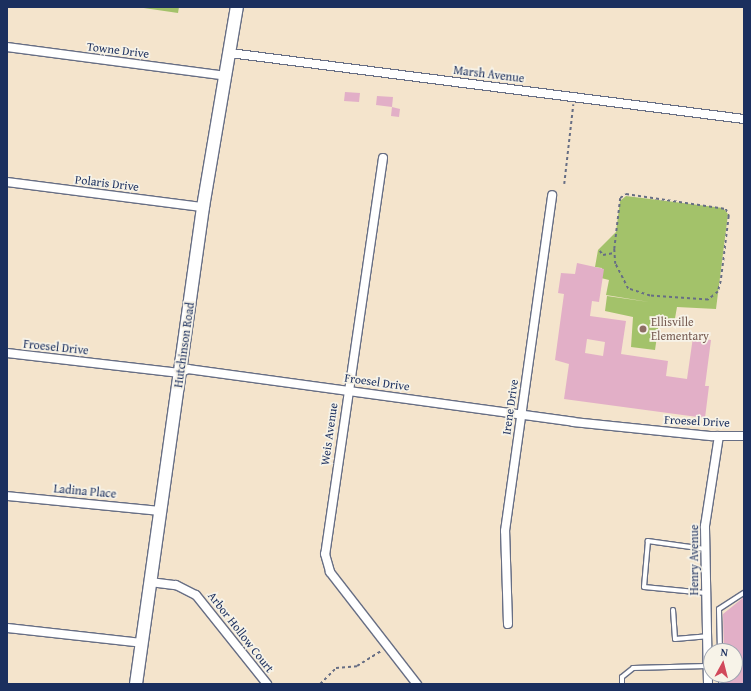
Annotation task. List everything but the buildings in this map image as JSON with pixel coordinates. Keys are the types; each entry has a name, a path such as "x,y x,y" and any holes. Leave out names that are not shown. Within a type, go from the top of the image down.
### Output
{"street":[{"name":"Hutchinson Road","path":"136,684 203,207 237,7"},
{"name":"Towne Drive","path":"7,47 226,76"},
{"name":"Marsh Avenue","path":"230,53 744,119"},
{"name":"Weis Avenue","path":"383,158 325,544 326,564 417,684"},
{"name":"Polaris Drive","path":"7,182 203,207"},
{"name":"Irene Drive","path":"508,624 504,531 552,195"},
{"name":"Froesel Drive","path":"7,353 180,373 188,369 520,415 719,436 744,436"},
{"name":"Henry Avenue","path":"707,643 705,549 719,436"},
{"name":"Ladina Place","path":"7,496 161,511"},
{"name":"Arbor Hollow Court","path":"150,582 176,585 196,596 267,684"},
{"path":"7,628 142,643"}],"lane":[{"path":"705,549 648,542 644,587 706,593"},
{"path":"720,643 719,609 744,593"},
{"path":"673,610 675,639 707,636"},
{"path":"622,684 622,677 633,668 703,666"}],"path":[{"path":"564,184 574,101"},
{"path":"626,194 720,206 729,212 721,281 718,292 708,300 650,296 628,289 615,264 614,253 620,198 626,194"},
{"path":"600,251 603,255 614,253"},
{"path":"320,684 336,668 357,666 384,648"}],"green space":[{"path":"137,7 179,7 178,13"},
{"path":"626,196 723,208 728,214 716,309 677,307 674,324 659,322 655,350 631,347 633,317 605,311 607,296 649,302 606,295 609,280 601,278 602,268 595,267 598,250 616,232 620,201"}],"place":[{"name":"Ellisville Elementary","path":"643,329"}]}
